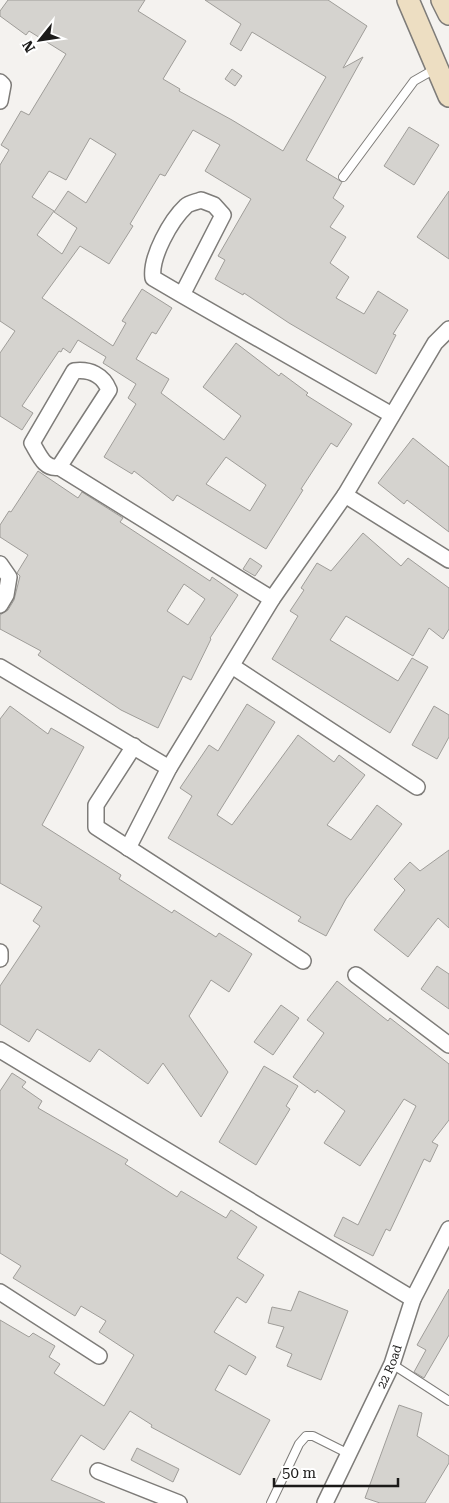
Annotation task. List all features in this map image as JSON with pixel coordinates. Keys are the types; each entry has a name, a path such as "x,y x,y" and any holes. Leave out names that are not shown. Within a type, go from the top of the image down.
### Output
{"street":[{"path":"408,0 449,96"},
{"path":"442,0 449,14"},
{"path":"0,82 3,85 0,101"},
{"path":"182,295 223,215 214,205 200,200 186,206 160,243 152,268 153,278 182,295 392,415"},
{"path":"128,848 169,768 272,599 345,495 435,343 449,330"},
{"path":"59,468 109,390 105,380 84,370 74,371 32,443 43,462 54,468 59,468 272,599"},
{"path":"345,495 449,560"},
{"path":"0,564 9,577 6,594 0,605"},
{"path":"232,666 417,787"},
{"path":"0,667 169,768"},
{"path":"134,746 96,806 96,827 303,961"},
{"path":"0,952 0,959"},
{"path":"356,974 449,1045"},
{"path":"0,1050 413,1300"},
{"name":"22 Road","path":"325,1503 392,1364 413,1300 449,1229"},
{"path":"0,1292 99,1356"},
{"path":"98,1470 179,1503"}],"lane":[{"path":"343,177 414,81 437,68"},
{"path":"392,1364 449,1401"},
{"path":"272,1503 299,1444 306,1436 313,1436 349,1454"}],"building":[{"path":"8,0 145,0 138,11 186,41 163,79 180,89 179,91 283,151 326,77 252,32 241,51 230,44 241,24 205,0 328,0 367,26 343,68 363,57 306,160 342,182 333,198 344,206 330,227 346,237 330,263 349,277 336,298 364,314 378,291 408,310 393,334 396,335 376,374 289,323 244,293 243,295 215,279 225,260 218,256 251,199 205,171 220,145 193,130 165,176 160,174 130,224 133,226 109,264 80,246 42,298 113,346 126,323 122,321 142,289 172,308 156,334 152,332 136,359 169,379 161,393 224,440 241,416 203,387 236,343 279,376 281,373 308,393 306,395 352,424 337,447 331,443 301,489 303,490 266,549 177,495 173,501 134,471 132,474 104,457 136,404 128,398 136,384 103,363 106,357 78,340 70,353 63,348 61,352 59,351 22,406 33,413 22,430 0,416 0,353 15,331 0,321 0,165 9,150 1,145 21,111 29,115 66,54 29,31 26,35 0,16 0,11","holes":["90,138 116,154 86,203 68,191 54,212 77,228 62,254 37,235 54,211 32,197 49,171 66,180","226,457 266,485 250,511 206,484"]},
{"path":"232,69 242,76 235,86 225,79"},
{"path":"409,127 439,145 414,185 384,166"},
{"path":"449,191 449,259 417,237"},
{"path":"413,438 449,467 449,532 407,500 404,504 378,483"},
{"path":"38,471 78,498 82,492 123,518 120,522 210,581 212,577 238,595 210,638 191,680 183,676 158,728 121,710 38,655 41,651 0,629 0,615 8,610 14,600 20,576 17,573 28,555 0,537 0,525 9,511 11,512","holes":["184,584 205,599 188,625 167,611"]},
{"path":"363,533 401,566 408,558 449,588 449,629 443,639 429,628 413,656 346,616 330,640 398,681 412,658 428,667 390,733 272,659 298,616 290,611 304,590 301,588 317,563 331,571"},
{"path":"250,558 262,566 255,576 243,569"},
{"path":"247,704 275,722 217,815 232,825 298,735 334,762 339,755 365,775 327,825 351,840 377,805 402,824 346,899 326,936 298,921 301,917 168,838 192,796 180,788 209,745 218,751"},
{"path":"10,706 48,734 51,728 84,747 42,825 121,875 119,879 172,913 174,910 216,937 219,933 252,954 229,992 211,980 189,1016 228,1072 201,1117 163,1063 148,1084 99,1049 90,1062 37,1029 29,1042 0,1024 0,986 40,926 33,921 42,907 0,883 0,719"},
{"path":"434,706 449,715 449,737 437,759 412,745"},
{"path":"449,850 449,928 438,918 408,957 374,930 405,890 394,879 410,862 420,871"},
{"path":"437,966 449,974 449,1009 421,989"},
{"path":"337,981 388,1021 390,1018 449,1064 449,1120 432,1142 438,1145 430,1162 424,1159 390,1231 386,1229 373,1256 334,1236 343,1217 358,1225 416,1106 404,1099 360,1166 324,1143 345,1111 317,1090 315,1093 293,1077 324,1033 307,1020"},
{"path":"281,1005 299,1018 273,1055 254,1042"},
{"path":"264,1066 298,1086 286,1106 290,1109 256,1165 219,1142"},
{"path":"12,1073 26,1082 22,1087 42,1101 38,1108 128,1160 125,1164 177,1197 181,1191 226,1218 231,1210 257,1227 237,1258 264,1275 246,1303 237,1297 214,1332 256,1357 246,1375 229,1365 215,1390 270,1420 240,1475 151,1427 152,1425 130,1411 104,1450 81,1435 51,1480 105,1503 0,1503 0,1320 29,1337 33,1333 55,1346 49,1357 60,1364 54,1373 104,1406 134,1355 99,1332 106,1321 81,1306 75,1316 13,1278 21,1266 0,1253 0,1091"},
{"path":"449,1289 449,1335 424,1378 414,1372 426,1350 417,1345"},
{"path":"299,1291 348,1311 321,1380 287,1366 292,1354 276,1347 284,1327 268,1323 272,1307 291,1311"},
{"path":"399,1405 422,1413 417,1436 449,1456 449,1463 425,1503 380,1503 365,1498"},
{"path":"137,1448 179,1469 173,1482 131,1460"}]}
